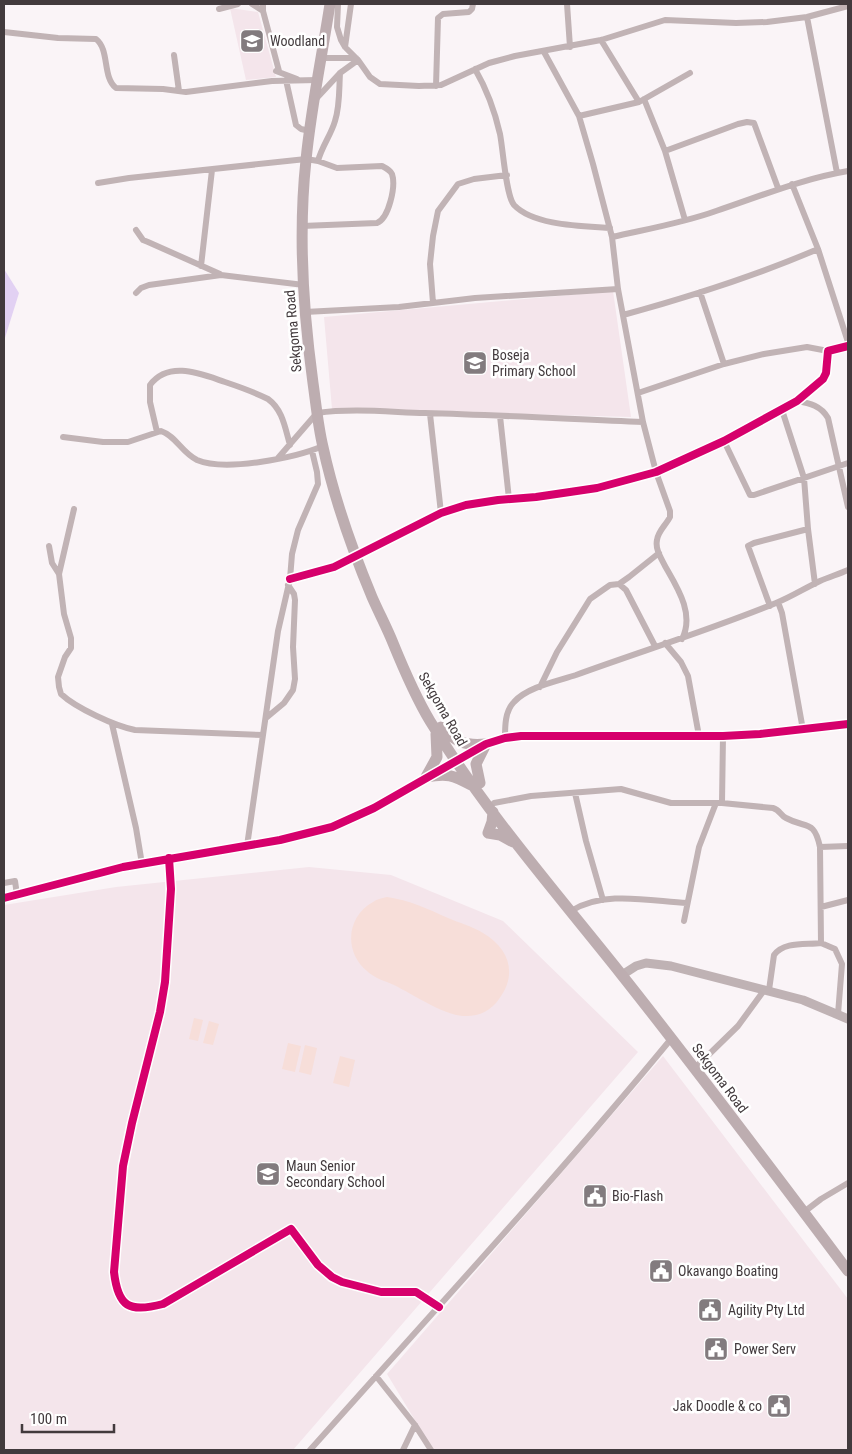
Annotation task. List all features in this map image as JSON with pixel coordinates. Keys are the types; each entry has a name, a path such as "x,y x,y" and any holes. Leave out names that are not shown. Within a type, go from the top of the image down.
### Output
{"highway":[{"name":"Sekgoma Road","path":"330,4 306,160 302,226 305,312 317,413 323,446 356,556 401,665 419,703 494,808 548,875 569,908"},
{"path":"438,728 457,741 474,745 486,744"},
{"path":"426,777 437,757 438,728"},
{"path":"426,777 451,774 477,785 476,764 486,744"},
{"name":"Sekgoma Road","path":"494,808 517,844 543,879 569,908 622,975 848,1271"}],"street":[{"path":"219,9 238,4"},
{"path":"252,4 263,11"},
{"path":"263,4 276,71 300,80"},
{"path":"338,4 337,27 339,34 345,47 357,59 370,77 380,84 436,86 474,69 515,56 601,40 665,20 767,22 807,17 848,6"},
{"path":"345,47 351,4"},
{"path":"436,86 438,18 443,14 470,12 473,4"},
{"path":"567,4 570,47"},
{"path":"807,17 837,173"},
{"path":"4,32 58,38 96,39 102,45 111,83 116,88 204,91 286,80 317,80"},
{"path":"601,40 641,100 665,152 685,220"},
{"path":"544,52 579,116 610,228 618,288 643,422 670,517 659,533 657,546 683,601 686,612 686,627 682,639"},
{"path":"174,55 178,91"},
{"path":"321,58 357,59"},
{"path":"314,101 340,73 357,59"},
{"path":"474,69 491,106 500,133 509,194 513,204 523,212 556,223 610,228"},
{"path":"318,161 322,147 335,122 340,73"},
{"path":"579,116 641,100 690,73"},
{"path":"286,80 296,125 301,129 310,131"},
{"path":"665,152 738,124 754,123 778,188"},
{"path":"98,183 129,178 306,160 318,161 337,168 382,166 388,168 392,173 393,182 387,213 377,224 302,226"},
{"path":"201,266 212,170"},
{"path":"612,237 715,212 778,188 848,171"},
{"path":"433,303 430,264 438,211 458,184 474,179 507,175"},
{"path":"792,184 818,249 848,342"},
{"path":"136,230 143,240 221,275"},
{"path":"623,315 700,292 782,264 818,249"},
{"path":"136,293 141,288 149,285 221,275 304,285"},
{"path":"305,312 399,307 475,298 618,288"},
{"path":"700,292 724,364"},
{"path":"638,393 724,364 797,348 808,347 828,351 848,346"},
{"path":"289,582 320,572 441,513 466,505 597,488 656,472 724,441 797,401 823,380 826,373 828,351"},
{"path":"157,432 150,402 150,385 160,375 172,371 183,371 198,373 268,399 280,412 290,445"},
{"path":"797,401 818,407 824,411 832,433 848,507"},
{"path":"782,410 804,478 815,584"},
{"path":"278,458 317,413 342,411 643,422"},
{"path":"430,414 441,513"},
{"path":"500,416 509,499"},
{"path":"63,437 104,442 128,442 157,432 165,432 185,452 197,460 211,464 226,465 278,458 312,451 323,446"},
{"path":"724,441 750,494 754,495 848,463"},
{"path":"247,846 278,631 289,582 292,554 298,530 318,484 318,472 312,451"},
{"path":"74,509 59,574 64,614 71,638 71,648 60,670 58,681 61,694 112,724 135,730 263,735"},
{"path":"770,606 748,546 808,529"},
{"path":"49,546 52,563 59,574"},
{"path":"540,687 557,652 590,599 610,585 619,584 630,577 659,553"},
{"path":"506,738 507,713 513,702 523,694 655,646 682,639 770,606 848,570"},
{"path":"266,718 289,698 295,679 293,647 295,600 289,582"},
{"path":"619,584 626,590 655,646"},
{"path":"778,602 782,613 803,730"},
{"path":"665,643 681,662 688,676 700,736"},
{"path":"112,724 139,839 142,864"},
{"path":"4,898 88,875 169,858 280,840 338,824 374,808 486,744 506,738 520,736 723,736 803,730 848,724"},
{"path":"684,921 699,847 719,803 723,736"},
{"path":"494,808 531,796 621,789 671,803 719,803 777,809 784,817 815,830 820,847 820,943"},
{"path":"575,793 586,841 603,900"},
{"path":"820,847 848,846"},
{"path":"169,858 171,886 165,982 160,1012 132,1122 124,1166 114,1272 116,1289 120,1299 128,1305 138,1307 151,1307 163,1304 291,1230 318,1265 332,1277 342,1282 381,1292 416,1292 439,1307"},
{"path":"4,883 15,881 17,894"},
{"path":"569,908 618,898 687,903"},
{"path":"820,907 848,900"},
{"path":"694,1069 738,1026 767,990 774,955 776,951 787,946 820,943 835,949 842,964 838,1014"},
{"path":"622,975 636,966 654,963 803,1000 848,1018"},
{"path":"310,1450 597,1128 671,1039"},
{"path":"804,1212 848,1183"},
{"path":"376,1376 415,1425 431,1450"},
{"path":"403,1450 415,1425"}],"shaded area":[{"name":"Woodland","path":"230,8 258,12 276,77 246,80"},
{"path":"4,269 19,293 4,341"},
{"name":"Boseja Primary School","path":"613,291 631,417 332,409 324,317"},
{"name":"Maun Senior Secondary School","path":"309,867 391,875 503,921 638,1052 293,1450 4,1450 4,905 116,887"},
{"path":"387,897 418,905 474,928 492,939 499,946 508,962 508,980 505,990 492,1007 474,1015 455,1015 428,1004 367,971 354,954 351,935 353,925 357,916 364,908 376,900"},
{"path":"194,1018 203,1020 198,1041 189,1039"},
{"path":"209,1021 219,1024 213,1045 203,1043"},
{"path":"288,1043 301,1046 295,1072 282,1069"},
{"path":"305,1045 317,1048 311,1075 299,1072"},
{"path":"340,1056 355,1060 349,1087 333,1083"},
{"path":"663,1056 848,1299 848,1450 433,1450 387,1374"}],"cycle path":[{"path":"290,579 334,567 441,513 466,505 597,488 656,472 724,441 797,401 823,379 826,373 828,351 848,346"},
{"path":"4,898 123,867 280,840 332,827 374,808 486,744 505,738 521,736 723,736 760,734 848,724"},
{"path":"169,858 171,889 165,982 160,1012 123,1166 114,1272 122,1300 127,1305 142,1308 163,1304 291,1229 318,1265 332,1277 342,1282 381,1292 416,1292 439,1307"}],"place":[{"name":"Woodland","path":"252,41"},
{"name":"Boseja Primary School","path":"475,363"},
{"name":"Maun Senior Secondary School","path":"268,1174"},
{"name":"Bio-Flash","path":"595,1196"},
{"name":"Okavango Boating","path":"661,1271"},
{"name":"Agility Pty Ltd","path":"710,1310"},
{"name":"Power Serv","path":"716,1349"},
{"name":"Jak Doodle & co","path":"779,1406"}]}
